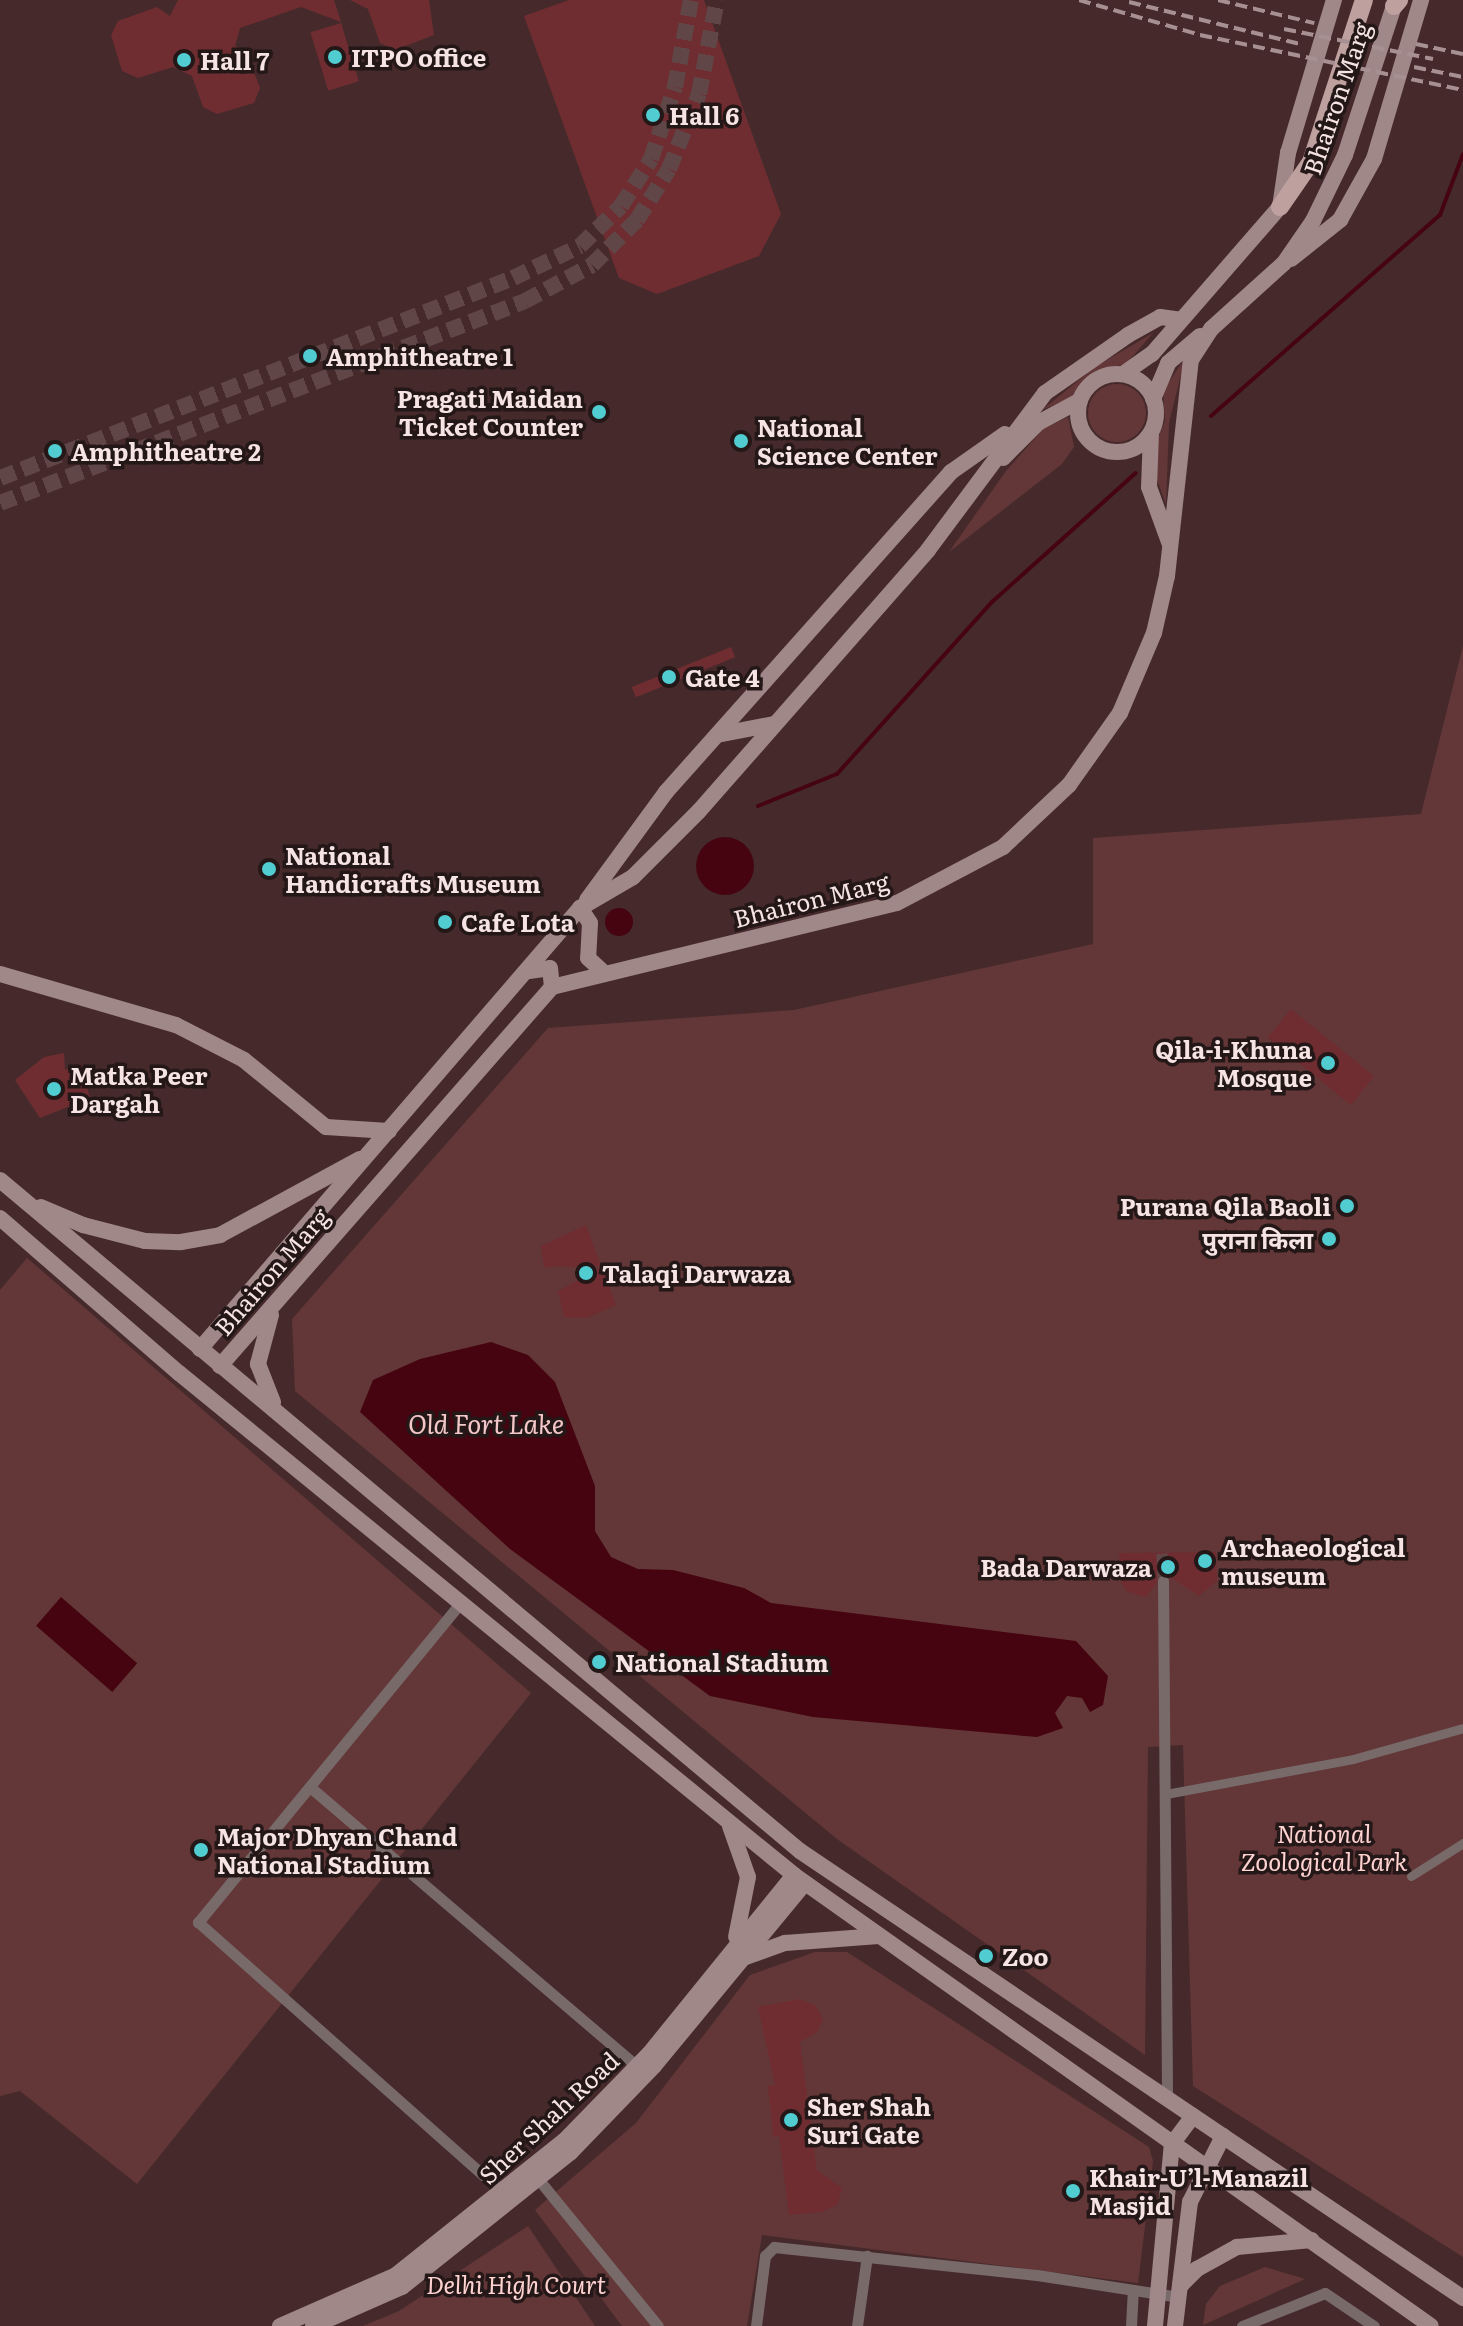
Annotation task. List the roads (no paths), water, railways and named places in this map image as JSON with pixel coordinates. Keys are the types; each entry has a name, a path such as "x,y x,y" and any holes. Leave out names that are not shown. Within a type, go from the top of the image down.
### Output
{"main road":[{"name":"Bhairon Marg","path":"200,1349 582,907 633,877 776,724 928,550 1016,426 1085,359 1160,317 1183,313 1238,262 1280,207 1288,153 1334,0"},
{"path":"1280,207 1311,162 1364,0"},
{"path":"1284,263 1319,240 1349,208 1374,159 1421,0"},
{"name":"Bhairon Marg","path":"220,1366 552,987 868,913 952,879 1003,847 1069,785 1120,713 1154,633 1171,547 1187,374 1211,329 1284,263 1313,221 1345,155 1396,2"},
{"path":"973,487 1038,423 1079,401 1100,378 1123,374 1152,354 1183,313 1211,329 1168,363 1153,399 1149,487 1171,547"},
{"path":"1123,374 1138,380 1153,399"},
{"path":"1079,401 1079,426 1100,449 1133,449 1152,431"},
{"path":"605,974 588,958 590,923 582,907 641,822 951,472 1016,426"},
{"path":"717,735 776,724"},
{"path":"529,971 550,968 552,987"},
{"path":"0,974 176,1025 244,1060 314,1120 389,1131"},
{"path":"28,1203 83,1225 181,1242 220,1235 372,1152"},
{"path":"0,1180 800,1851 1167,2095 1193,2116 1463,2298"},
{"path":"0,1218 800,1879 1431,2326"},
{"path":"276,1302 258,1364 277,1410"},
{"path":"722,1963 743,1922 748,1877 723,1814"},
{"name":"Sher Shah Road","path":"313,2326 402,2287 539,2180 654,2066 741,1959 800,1879"},
{"name":"Sher Shah Road","path":"280,2326 396,2275 503,2193 637,2066 722,1963 783,1900"},
{"path":"741,1959 785,1943 879,1936"},
{"path":"1155,2326 1172,2144 1193,2116"},
{"path":"1175,2326 1190,2202 1223,2136"},
{"path":"1179,2292 1197,2269 1237,2247 1313,2240"}],"street":[{"path":"1163,1581 1167,2095"},
{"path":"462,1601 198,1922 503,2193"},
{"path":"1166,1794 1353,1759 1463,1728"},
{"path":"310,1787 637,2066"},
{"path":"1411,1876 1463,1843"},
{"path":"539,2180 658,2326"},
{"path":"756,2326 769,2249 867,2256 1158,2295 1179,2292"},
{"path":"857,2326 867,2256"},
{"path":"1131,2326 1133,2292"},
{"path":"1242,2326 1325,2293 1374,2326"}],"water":[{"path":"725,837 746,845 754,866 746,887 725,895 704,887 696,866 704,845"},
{"path":"619,908 629,912 633,922 629,932 619,936 609,932 605,922 609,912"},
{"name":"Old Fort Lake","path":"491,1342 528,1355 555,1382 595,1486 595,1531 611,1557 638,1569 673,1570 744,1588 771,1603 1076,1641 1108,1676 1103,1705 1090,1712 1082,1698 1067,1696 1055,1713 1063,1728 1037,1737 813,1717 710,1696 510,1549 360,1412 373,1380 420,1359"},
{"path":"61,1597 137,1663 112,1692 36,1626"}],"waterway":[{"path":"1211,416 1440,215 1463,154"},
{"path":"758,806 837,774 992,602 1136,473"}],"tunnel":[{"path":"0,478 513,278 580,246 621,206 651,159 675,87 691,0"},
{"path":"0,503 525,301 592,265 637,220 669,169 699,94 717,0"},
{"path":"1162,1553 1163,1581"}],"railway":[{"path":"1079,0 1200,35 1463,90"},
{"path":"1218,0 1314,23"},
{"path":"1129,2 1300,44"},
{"path":"1284,29 1433,59"},
{"path":"1416,44 1463,54"},
{"path":"1414,67 1463,77"}],"place":[{"name":"ITPO office","path":"335,57"},
{"name":"Hall 7","path":"184,60"},
{"name":"Hall 6","path":"653,115"},
{"name":"Amphitheatre 1","path":"310,356"},
{"name":"Pragati Maidan Ticket Counter","path":"599,412"},
{"name":"National Science Center","path":"741,441"},
{"name":"Amphitheatre 2","path":"55,451"},
{"name":"Gate 4","path":"669,677"},
{"name":"National Handicrafts Museum","path":"269,869"},
{"name":"Cafe Lota","path":"445,922"},
{"name":"Qila-i-Khuna Mosque","path":"1328,1063"},
{"name":"Matka Peer Dargah","path":"54,1089"},
{"name":"Purana Qila Baoli","path":"1347,1206"},
{"name":"पुराना किला","path":"1329,1239"},
{"name":"Talaqi Darwaza","path":"586,1273"},
{"name":"Archaeological museum","path":"1205,1561"},
{"name":"Bada Darwaza","path":"1168,1567"},
{"name":"National Stadium","path":"599,1662"},
{"name":"Major Dhyan Chand National Stadium","path":"201,1850"},
{"name":"Zoo","path":"986,1956"},
{"name":"Sher Shah Suri Gate","path":"791,2120"},
{"name":"Khair-U’l-Manazil Masjid","path":"1073,2191"}],"park label":[{"name":"National Zoological Park","path":"1324,1847"},
{"name":"Delhi High Court","path":"516,2284"}]}
